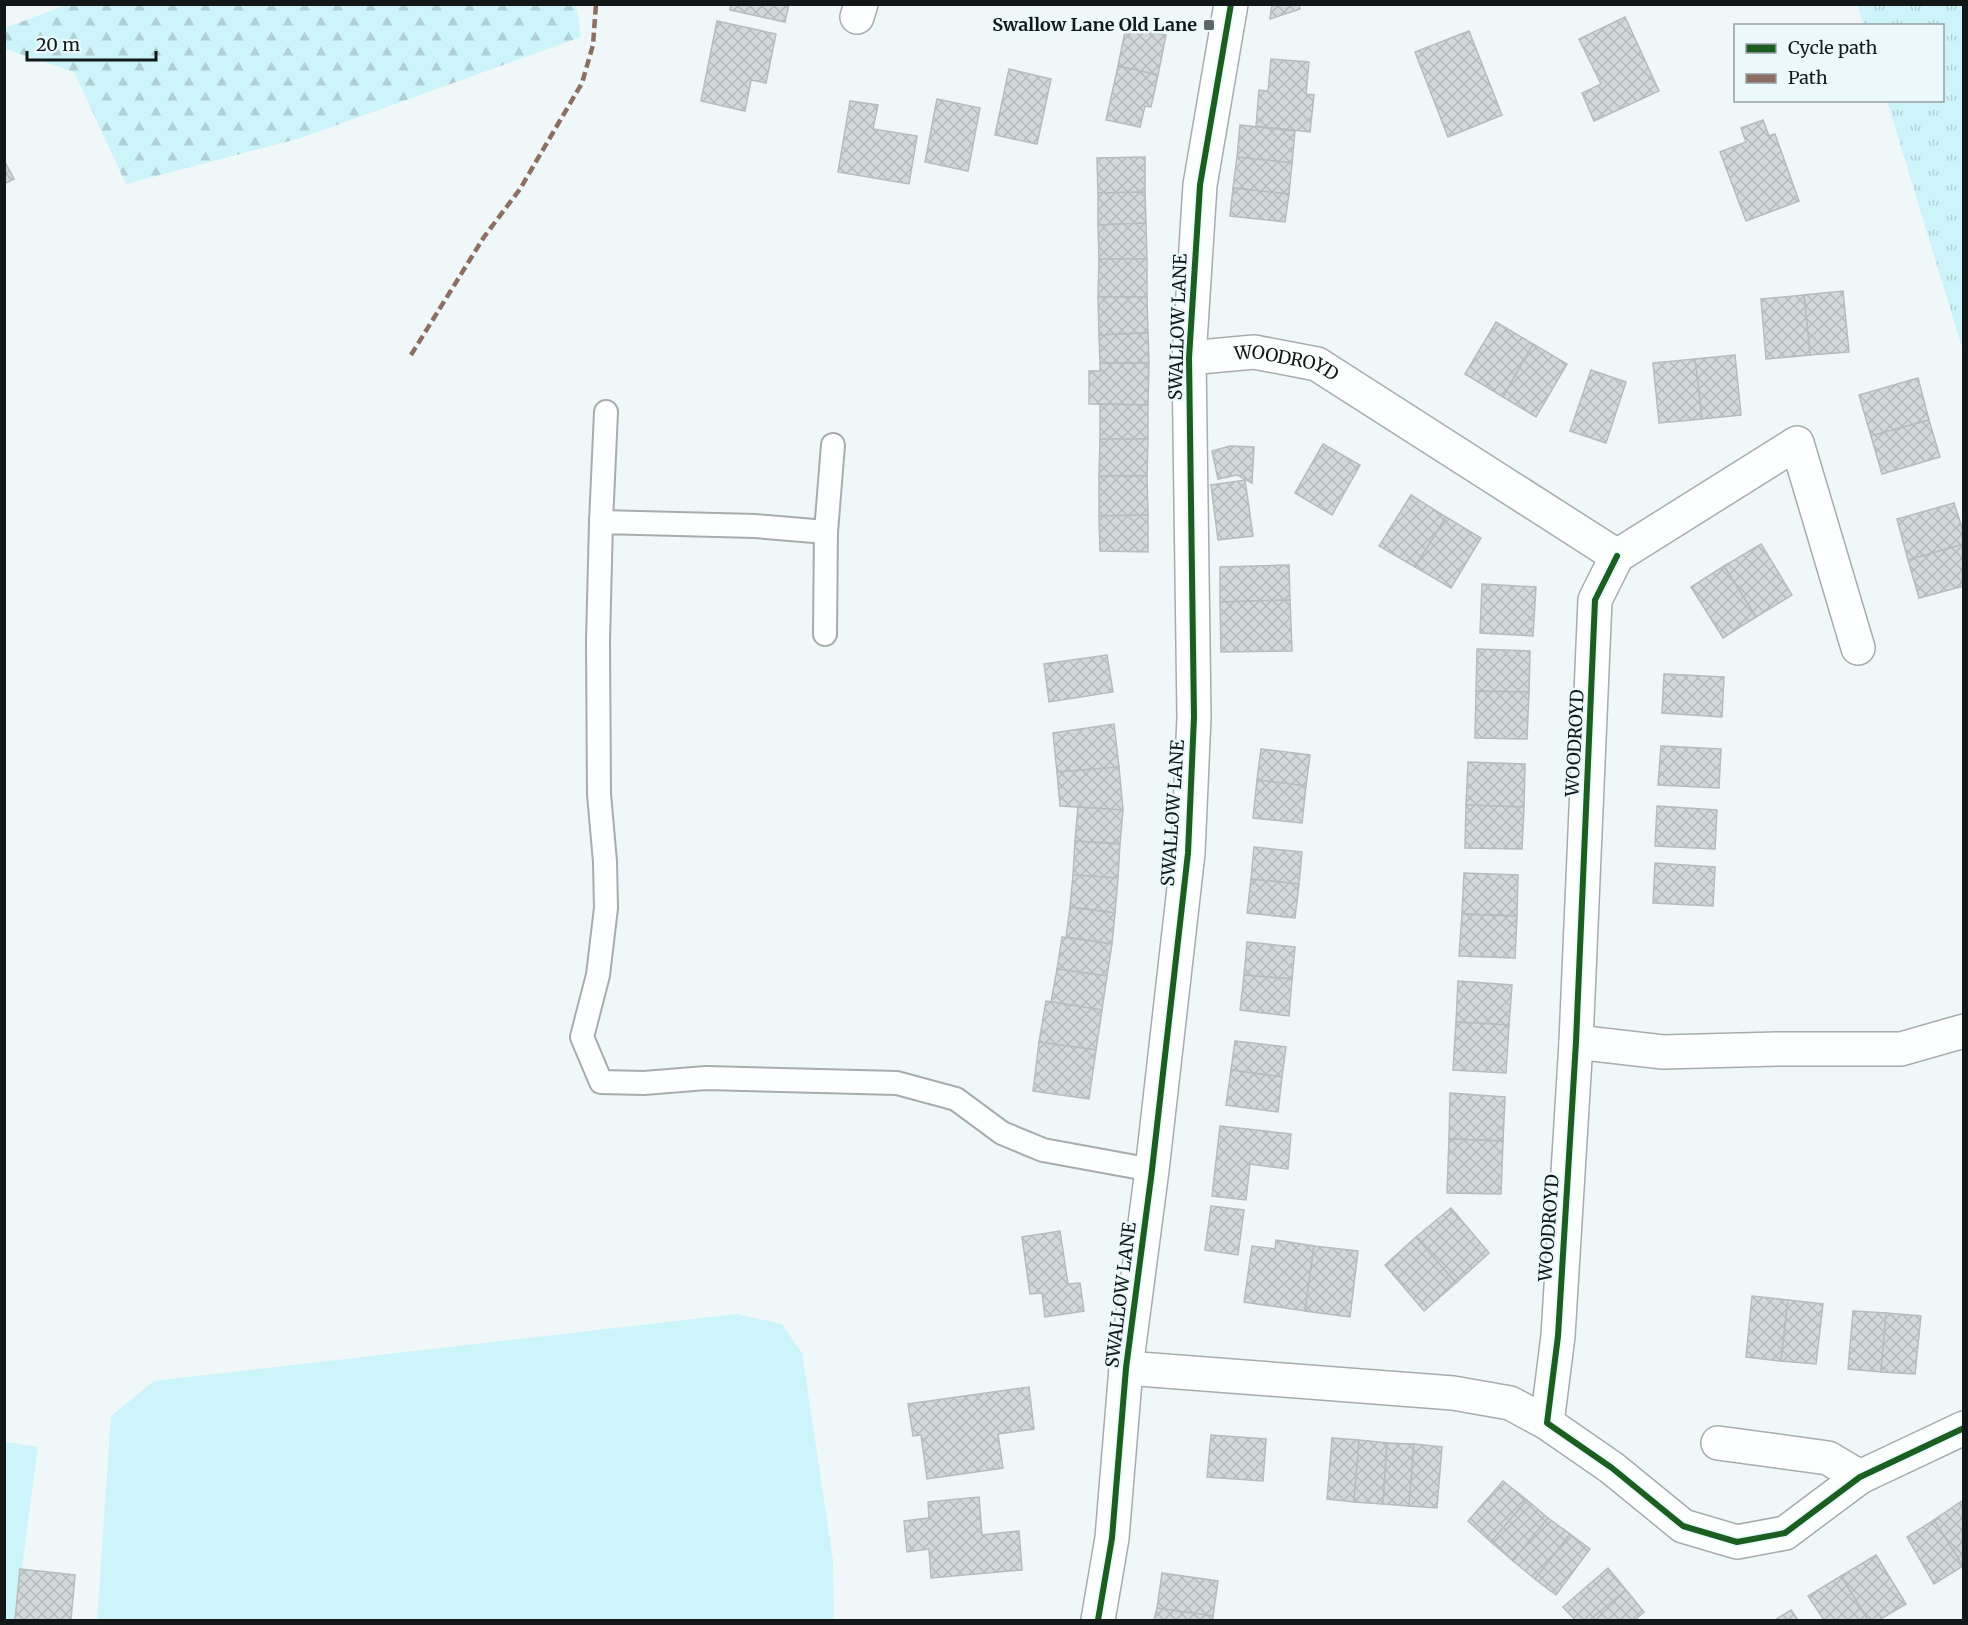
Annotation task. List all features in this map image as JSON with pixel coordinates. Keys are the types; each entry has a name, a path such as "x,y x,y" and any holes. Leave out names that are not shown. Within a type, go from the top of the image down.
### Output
{"street":[{"name":"SWALLOW LANE","path":"1098,1620 1112,1538 1126,1368 1152,1170 1189,831 1194,717 1189,358 1200,185 1231,4"},
{"name":"WOODROYD","path":"1189,358 1254,352 1317,364 1617,556 1596,600 1576,1041 1558,1336 1547,1423"},
{"path":"1617,556 1797,443 1858,648"},
{"path":"1576,1041 1663,1052 1777,1048 1901,1049 1964,1031"},
{"path":"1126,1368 1454,1393 1510,1403 1547,1423 1612,1468 1683,1526 1737,1542 1785,1533 1860,1477 1964,1428"},
{"path":"1718,1443 1828,1458 1860,1477"}],"lane":[{"path":"606,412 598,641 601,727 599,794 605,862 606,908 598,975 582,1037 601,1082 644,1083 706,1078 897,1083 956,1099 1002,1133 1043,1150 1152,1170"},
{"path":"825,634 826,528 833,445"},
{"path":"601,522 755,526 826,531 826,528"}],"green space":[{"path":"66,5 576,5 581,37 301,138 126,184 74,72 5,49 5,28"},
{"path":"1857,5 1963,5 1963,351 1887,102 1944,102 1944,24 1864,24"},
{"path":"737,1314 782,1324 802,1353 833,1560 834,1620 97,1620 111,1416 154,1381"},
{"path":"5,1442 38,1447 15,1620 5,1620"}],"building":[{"path":"731,4 789,4 785,22 730,10"},
{"path":"1272,4 1299,4 1300,9 1270,19"},
{"path":"1625,17 1659,91 1594,121 1582,93 1601,84 1579,39"},
{"path":"717,21 776,34 766,83 751,80 745,111 701,101"},
{"path":"1126,27 1166,35 1158,75 1118,66"},
{"path":"1469,31 1502,115 1448,137 1415,52"},
{"path":"1271,59 1309,62 1306,94 1314,95 1310,132 1256,126 1259,90 1268,91"},
{"path":"1118,66 1158,75 1151,107 1145,106 1140,127 1106,120"},
{"path":"1009,69 1051,79 1037,144 995,135"},
{"path":"937,99 980,108 968,171 925,162"},
{"path":"850,101 878,105 873,129 917,136 909,184 838,172"},
{"path":"1763,120 1769,136 1775,134 1799,201 1746,221 1720,152 1746,142 1741,128"},
{"path":"1240,125 1295,131 1292,163 1237,157"},
{"path":"1145,157 1145,192 1098,193 1097,158"},
{"path":"1237,157 1292,163 1289,194 1233,188"},
{"path":"4,160 14,179 4,184"},
{"path":"1233,188 1289,194 1285,222 1230,216"},
{"path":"1145,192 1146,223 1098,225 1098,193"},
{"path":"1146,223 1147,259 1099,259 1098,225"},
{"path":"1099,259 1147,259 1147,297 1098,297"},
{"path":"1843,291 1849,352 1810,355 1804,295"},
{"path":"1804,295 1810,355 1766,359 1761,299"},
{"path":"1098,297 1147,297 1148,333 1099,335"},
{"path":"1496,322 1533,344 1503,397 1465,374"},
{"path":"1148,333 1149,363 1100,363 1099,335"},
{"path":"1533,344 1567,364 1536,417 1503,397"},
{"path":"1735,355 1741,415 1702,419 1695,359"},
{"path":"1695,359 1702,419 1659,423 1653,363"},
{"path":"1100,363 1149,363 1148,405 1089,404 1089,371 1100,371"},
{"path":"1591,370 1626,382 1606,443 1570,431"},
{"path":"1918,378 1929,420 1871,436 1859,395"},
{"path":"1100,404 1148,405 1148,439 1100,439"},
{"path":"1929,420 1940,457 1882,474 1871,436"},
{"path":"1100,439 1148,439 1147,476 1099,476"},
{"path":"1323,444 1360,465 1332,515 1295,493"},
{"path":"1230,446 1254,447 1252,483 1237,475 1218,479 1212,451"},
{"path":"1099,476 1147,476 1148,515 1099,516"},
{"path":"1245,480 1253,536 1218,540 1211,485"},
{"path":"1411,495 1446,517 1415,567 1379,546"},
{"path":"1954,503 1964,534 1964,544 1908,560 1897,519"},
{"path":"1148,515 1148,552 1100,551 1099,516"},
{"path":"1446,517 1481,538 1451,588 1415,567"},
{"path":"1761,544 1792,595 1756,617 1724,566"},
{"path":"1964,544 1964,586 1919,598 1908,560"},
{"path":"1289,565 1290,600 1220,602 1220,567"},
{"path":"1724,566 1756,617 1723,638 1691,587"},
{"path":"1482,584 1536,587 1533,636 1480,633"},
{"path":"1290,600 1292,651 1221,652 1220,602"},
{"path":"1477,649 1530,651 1529,692 1476,691"},
{"path":"1107,655 1113,692 1049,702 1044,664"},
{"path":"1664,674 1724,677 1722,717 1662,713"},
{"path":"1476,691 1529,692 1527,739 1475,738"},
{"path":"1114,724 1119,767 1057,772 1053,733"},
{"path":"1661,746 1721,749 1719,788 1658,785"},
{"path":"1261,749 1310,755 1306,786 1257,780"},
{"path":"1468,762 1525,764 1524,807 1466,805"},
{"path":"1119,767 1123,810 1060,806 1057,772"},
{"path":"1257,780 1306,786 1302,823 1253,818"},
{"path":"1466,805 1524,807 1522,849 1465,848"},
{"path":"1657,806 1717,810 1715,849 1655,846"},
{"path":"1078,807 1123,810 1120,844 1075,841"},
{"path":"1075,841 1120,844 1118,878 1073,875"},
{"path":"1254,847 1302,852 1299,884 1251,879"},
{"path":"1655,863 1715,867 1713,906 1653,903"},
{"path":"1464,873 1518,875 1517,916 1462,914"},
{"path":"1073,875 1118,878 1115,913 1070,907"},
{"path":"1251,879 1299,884 1295,918 1247,913"},
{"path":"1070,907 1115,913 1112,944 1066,937"},
{"path":"1462,914 1517,916 1515,958 1459,956"},
{"path":"1062,937 1112,944 1107,976 1057,969"},
{"path":"1247,942 1295,947 1292,979 1244,975"},
{"path":"1057,969 1107,976 1102,1010 1051,1002"},
{"path":"1244,975 1292,979 1289,1016 1240,1010"},
{"path":"1458,981 1512,985 1509,1025 1456,1022"},
{"path":"1046,1001 1102,1010 1096,1050 1039,1042"},
{"path":"1456,1022 1509,1025 1506,1073 1453,1070"},
{"path":"1235,1041 1286,1047 1282,1077 1231,1070"},
{"path":"1039,1042 1096,1050 1089,1099 1033,1091"},
{"path":"1231,1070 1282,1077 1278,1112 1226,1105"},
{"path":"1450,1093 1505,1097 1503,1141 1449,1139"},
{"path":"1220,1126 1291,1134 1288,1169 1250,1164 1246,1200 1212,1196"},
{"path":"1449,1139 1503,1141 1501,1194 1447,1193"},
{"path":"1211,1206 1244,1210 1238,1255 1205,1250"},
{"path":"1451,1208 1489,1253 1456,1283 1416,1237"},
{"path":"1060,1231 1068,1284 1080,1283 1084,1311 1045,1317 1042,1293 1030,1294 1022,1237"},
{"path":"1416,1237 1456,1283 1424,1311 1385,1265"},
{"path":"1276,1240 1314,1246 1305,1311 1244,1302 1252,1246 1275,1249"},
{"path":"1314,1246 1358,1251 1350,1317 1305,1311"},
{"path":"1752,1296 1788,1300 1781,1361 1746,1357"},
{"path":"1788,1300 1823,1304 1816,1364 1781,1361"},
{"path":"1853,1311 1886,1313 1881,1372 1848,1369"},
{"path":"1886,1313 1921,1316 1915,1374 1881,1372"},
{"path":"1029,1387 1034,1429 998,1434 1003,1468 927,1479 921,1435 913,1436 908,1404"},
{"path":"1211,1435 1266,1439 1263,1481 1207,1477"},
{"path":"1332,1438 1359,1440 1354,1502 1327,1499"},
{"path":"1359,1440 1387,1443 1383,1504 1354,1502"},
{"path":"1387,1443 1414,1444 1409,1506 1383,1504"},
{"path":"1414,1444 1442,1447 1437,1508 1409,1506"},
{"path":"1503,1481 1527,1500 1491,1542 1468,1521"},
{"path":"979,1497 982,1535 1019,1531 1022,1570 931,1578 929,1549 907,1552 904,1521 929,1518 928,1502"},
{"path":"1527,1500 1548,1518 1513,1561 1491,1542"},
{"path":"1962,1501 1964,1503 1963,1566 1934,1520"},
{"path":"1548,1518 1570,1534 1535,1579 1513,1561"},
{"path":"1934,1520 1963,1566 1934,1584 1907,1537"},
{"path":"1570,1534 1590,1549 1556,1595 1535,1579"},
{"path":"1876,1555 1906,1604 1879,1620 1868,1620 1841,1576"},
{"path":"1608,1568 1626,1590 1590,1620 1575,1620 1563,1607"},
{"path":"20,1569 75,1575 71,1620 15,1620"},
{"path":"1162,1573 1218,1581 1213,1616 1157,1608"},
{"path":"1841,1576 1868,1620 1824,1620 1808,1596"},
{"path":"1626,1590 1644,1612 1635,1620 1590,1620"},
{"path":"1157,1608 1213,1616 1213,1620 1154,1620"},
{"path":"1791,1610 1798,1620 1775,1620"}],"marked path":[{"path":"411,355 484,237 520,189 582,83 593,45 596,4"}],"cycle path":[{"path":"1098,1620 1112,1538 1126,1368 1152,1170 1188,853 1194,717 1189,358 1200,185 1231,4"},
{"path":"1617,556 1595,600 1576,1042 1558,1336 1547,1423 1612,1468 1683,1526 1737,1542 1785,1533 1860,1477 1964,1428"}],"place":[{"name":"Swallow Lane Old Lane","path":"1209,25"}]}
